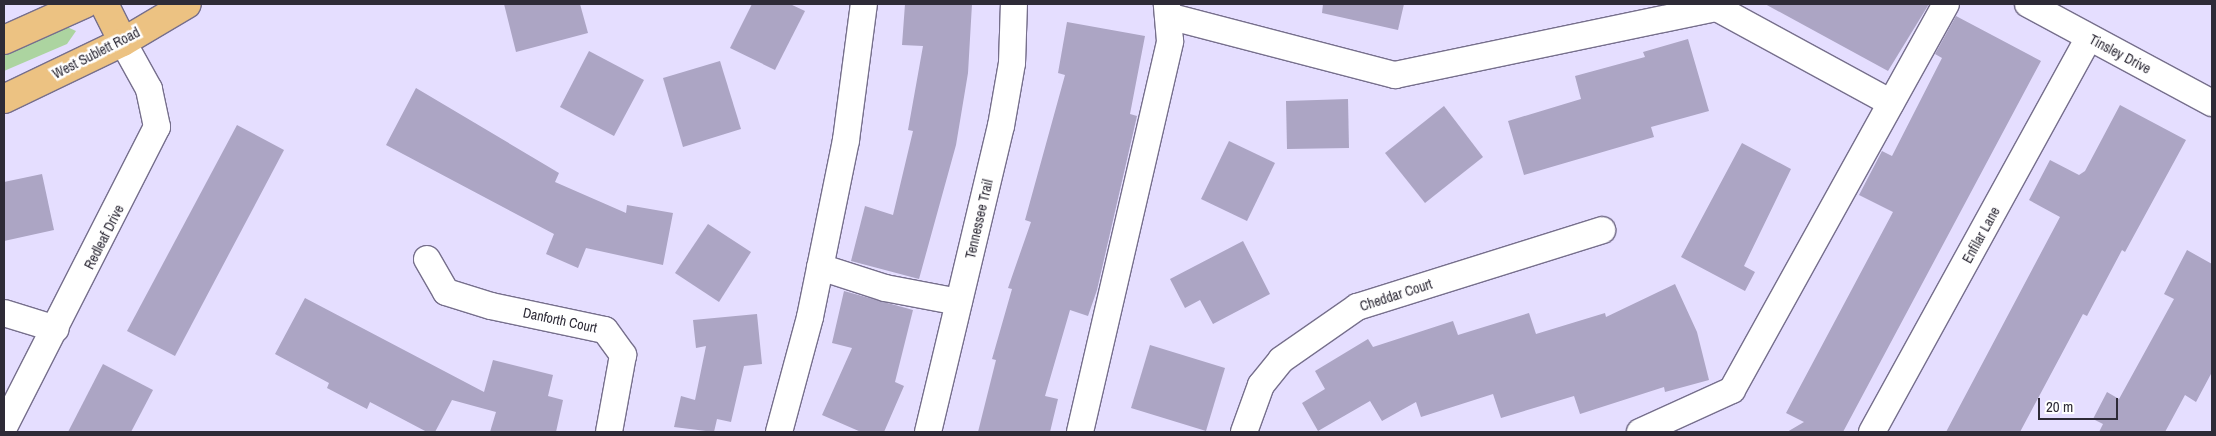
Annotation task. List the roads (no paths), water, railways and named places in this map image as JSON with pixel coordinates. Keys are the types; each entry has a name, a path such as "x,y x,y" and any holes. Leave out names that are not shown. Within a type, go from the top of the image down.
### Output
{"main road":[{"path":"4,40 84,4"},
{"path":"104,4 123,42"},
{"name":"West Sublett Road","path":"4,99 123,42 187,4"}],"street":[{"path":"779,432 820,267 846,140 864,4"},
{"name":"Tennessee Trail","path":"928,432 1008,90 1014,4"},
{"path":"1640,432 1732,390 1946,4"},
{"name":"Tinsley Drive","path":"2028,4 2212,103"},
{"path":"1080,432 1150,139 1170,41 1167,10 1395,75 1718,8 1891,103"},
{"name":"Enfilar Lane","path":"1872,432 2089,38"},
{"name":"Redleaf Drive","path":"4,427 56,329 157,127 149,89 123,42"},
{"name":"Cheddar Court","path":"1244,432 1261,385 1281,360 1357,307 1602,230"},
{"name":"Danforth Court","path":"427,259 446,292 491,306 605,330 623,355 609,432"},
{"path":"820,267 885,288 959,302"},
{"path":"4,313 56,329"}]}
